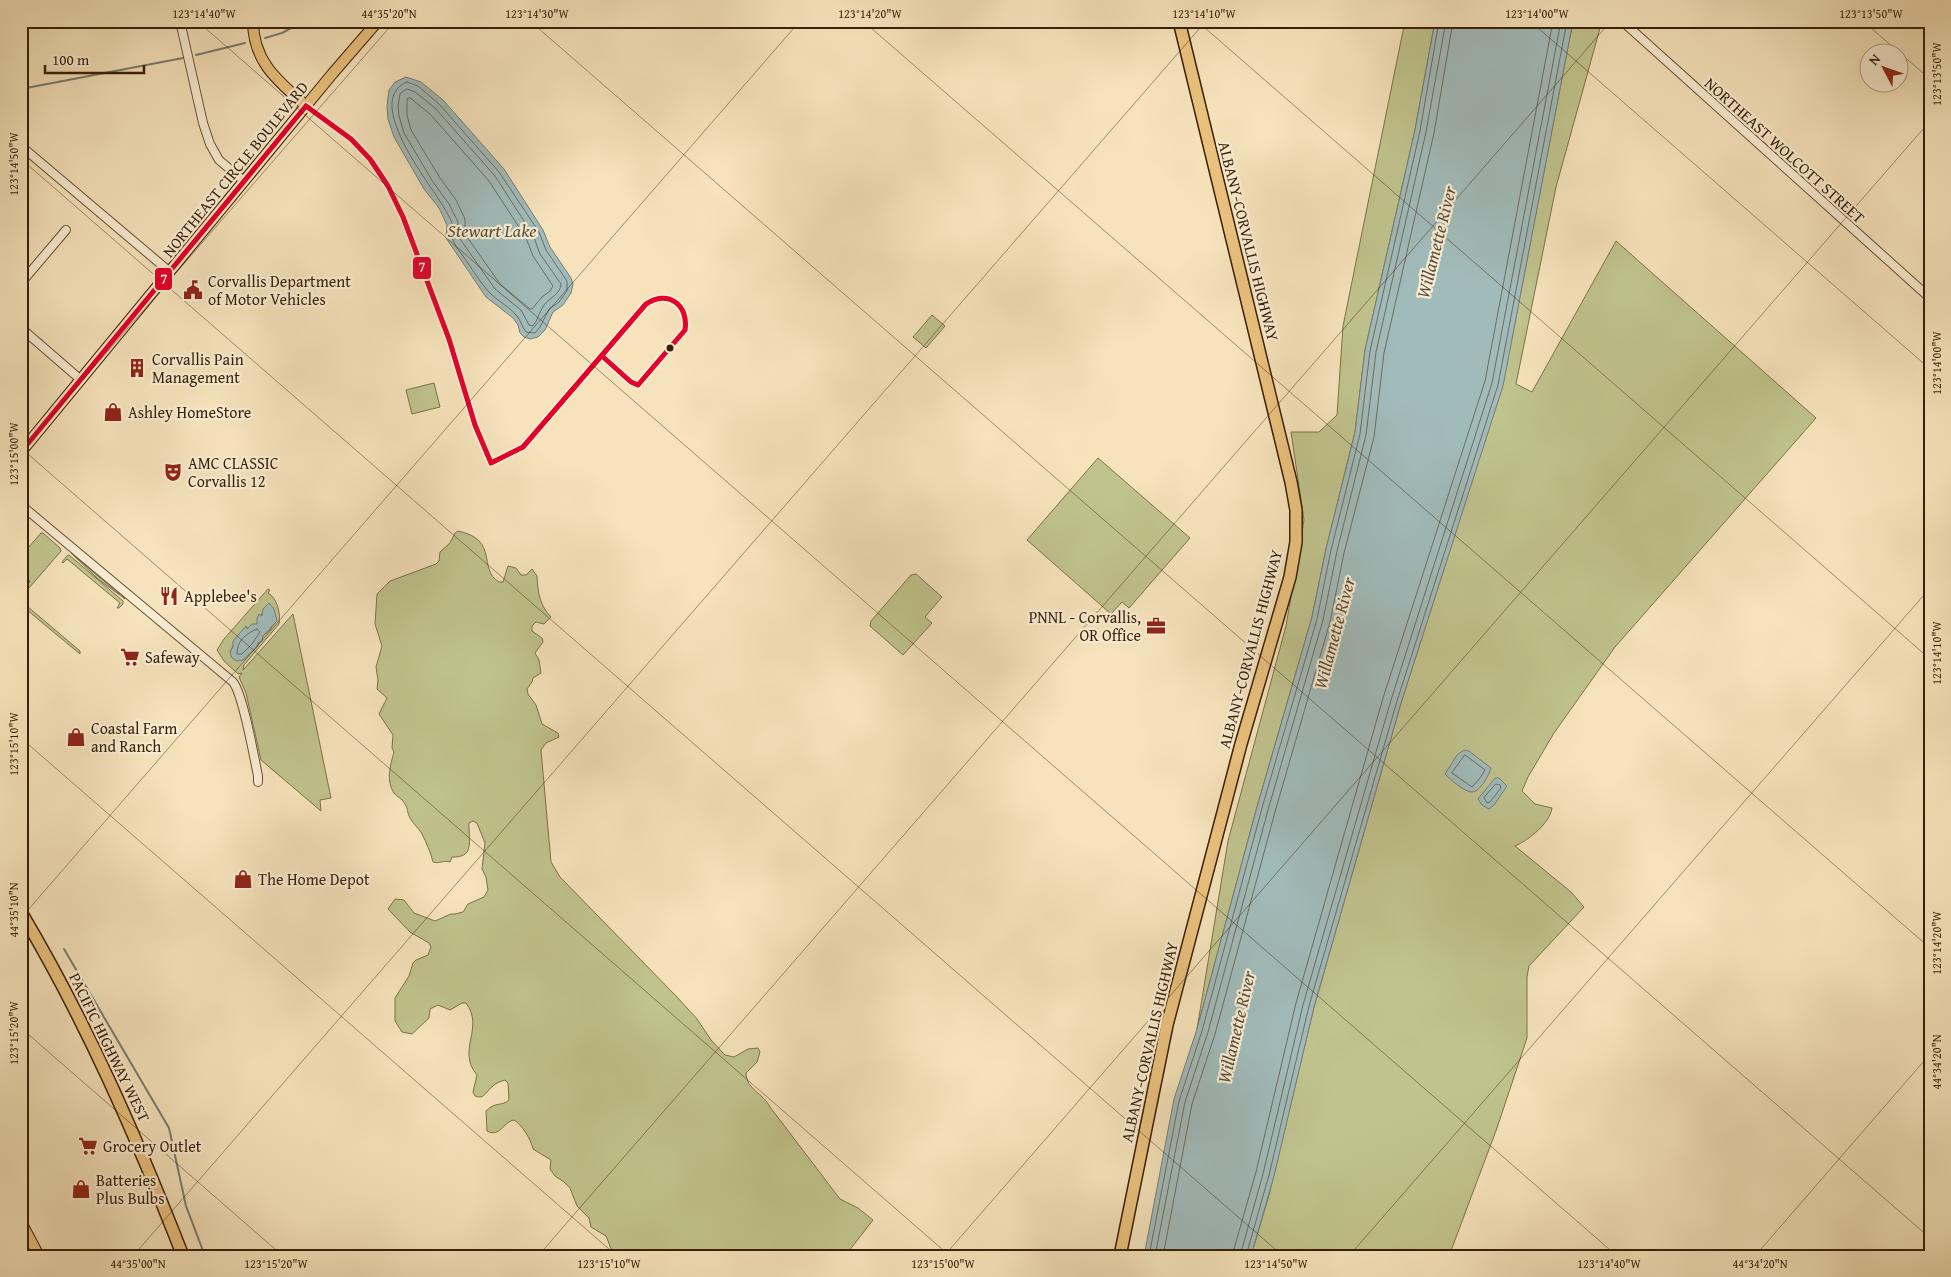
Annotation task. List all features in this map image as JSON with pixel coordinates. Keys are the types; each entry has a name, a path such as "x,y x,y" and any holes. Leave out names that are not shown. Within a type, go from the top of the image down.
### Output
{"highway":[{"name":"ALBANY-CORVALLIS HIGHWAY","path":"1120,1256 1167,1025 1236,762 1290,577 1296,542 1296,510 1292,482 1179,21"},
{"name":"PACIFIC HIGHWAY WEST","path":"21,912 62,983 104,1066 183,1256"}],"main road":[{"path":"253,21 253,37 269,71 306,106"},
{"name":"NORTHEAST CIRCLE BOULEVARD","path":"21,452 378,21"},
{"path":"21,1222 39,1256"}],"street":[{"path":"180,21 203,123 210,144 219,160 244,181"},
{"name":"NORTHEAST WOLCOTT STREET","path":"1622,21 1930,298"},
{"path":"21,146 170,272"},
{"path":"21,283 66,230"},
{"path":"21,328 81,380"},
{"path":"21,505 236,686 258,782"}],"green space":[{"path":"1405,21 1435,21 1415,130 1365,350 1355,432 1326,549 1312,617 1257,807 1197,1029 1228,841 1286,626 1304,520 1291,432 1319,432 1337,415 1343,326"},
{"path":"1573,21 1602,21 1556,187 1516,384 1532,392 1616,241 1816,418 1615,647 1554,733 1528,777 1522,791 1535,804 1552,808 1543,825 1526,840 1515,846 1571,892 1584,907 1529,966 1527,977 1527,1038 1497,1128 1449,1256 1251,1256 1269,1195 1314,1007 1401,703 1503,384"},
{"path":"932,315 945,326 926,348 913,337"},
{"path":"434,383 440,407 412,414 406,390"},
{"path":"1098,458 1190,538 1129,608 1122,602 1111,614 1027,540"},
{"path":"458,531 471,535 479,541 484,548 489,570 499,582 503,582 508,566 516,568 521,575 526,575 532,569 537,576 542,603 551,617 544,624 536,622 532,626 532,631 542,638 543,642 535,653 539,660 541,673 533,678 527,689 528,694 536,705 542,724 558,733 559,737 546,743 541,750 551,862 560,877 677,997 725,1055 734,1057 748,1049 758,1048 760,1052 757,1062 746,1073 749,1083 767,1102 840,1199 858,1208 873,1220 845,1256 614,1256 606,1236 591,1227 589,1218 577,1206 570,1188 555,1176 550,1169 551,1160 533,1149 520,1125 514,1120 495,1133 487,1131 486,1111 509,1100 508,1083 505,1080 494,1085 483,1096 475,1096 473,1092 477,1075 471,1066 469,1057 473,1021 466,1003 462,1003 450,1010 438,1005 430,1009 429,1018 412,1034 402,1032 395,1021 395,998 409,976 413,963 428,955 431,947 429,943 410,932 388,909 395,899 404,900 414,913 435,921 451,914 463,912 468,904 484,897 488,890 486,877 482,869 485,843 477,823 473,821 469,823 470,842 468,851 465,854 452,857 450,862 433,862 422,834 410,818 404,802 395,794 390,783 391,763 394,752 392,748 393,735 379,714 387,698 377,689 376,667 382,646 375,624 377,594 390,581 436,564 439,561 440,552 450,543"},
{"path":"41,533 60,548 61,551 29,588 27,586 30,581 21,574 21,556"},
{"path":"71,553 125,599 98,579"},
{"path":"69,555 123,601 123,604 117,608 120,603 67,559 63,563"},
{"path":"916,574 942,597 925,617 932,623 903,655 870,626 871,621 911,575"},
{"path":"268,589 270,590 268,593 274,598 278,606 279,624 244,665 243,670 293,614 331,798 320,800 321,811 261,760 246,693 239,677 242,673 238,674 224,661 217,650 224,639","holes":["269,603 276,620 256,648 243,660 230,652 244,631 257,624"]},
{"path":"21,601 80,651 80,654 21,605"}],"water":[{"name":"Willamette River","path":"1435,21 1573,21 1503,386 1401,703 1314,1007 1274,1176 1251,1256 1144,1256 1174,1099 1197,1029 1257,807 1312,617 1326,549 1355,432 1365,350 1415,130"},
{"name":"Stewart Lake","path":"406,77 421,82 443,100 504,169 543,230 550,247 571,278 573,284 571,293 563,305 553,312 545,330 538,337 530,339 524,337 513,318 486,297 446,238 447,225 439,208 424,189 394,137 388,119 389,90 395,82"},
{"path":"269,603 274,609 277,621 263,636 262,641 258,643 256,648 243,660 237,661 232,658 230,652 233,647 233,641 246,626 247,629 252,624 257,624 259,614 262,616 263,609"},
{"path":"1464,750 1469,751 1491,768 1481,786 1472,792 1461,788 1445,774 1457,755"},
{"path":"1495,778 1499,778 1507,786 1489,809 1482,805 1478,799"}],"waterway":[{"path":"265,38 282,33 304,21"},
{"path":"196,55 245,43"},
{"path":"21,89 183,58"},
{"path":"64,949 169,1128 186,1206 205,1256"}],"transit line":[{"name":"7","path":"306,106 351,139 370,159 388,186 403,217 449,339 475,425 491,463 523,447 646,304 662,298 669,299 675,302 684,313 685,330 638,385 631,382 602,356"},
{"name":"7","path":"21,452 306,106"}],"place":[{"name":"Corvallis Department of Motor Vehicles","path":"193,290"},
{"name":"Corvallis Pain Management","path":"137,368"},
{"name":"Ashley HomeStore","path":"113,412"},
{"name":"AMC CLASSIC Corvallis 12","path":"173,472"},
{"name":"Applebee's","path":"169,596"},
{"name":"PNNL - Corvallis, OR Office","path":"1156,626"},
{"name":"Safeway","path":"130,657"},
{"name":"Coastal Farm and Ranch","path":"76,737"},
{"name":"The Home Depot","path":"243,879"},
{"name":"Grocery Outlet","path":"88,1146"},
{"name":"Batteries Plus Bulbs","path":"81,1189"}]}
